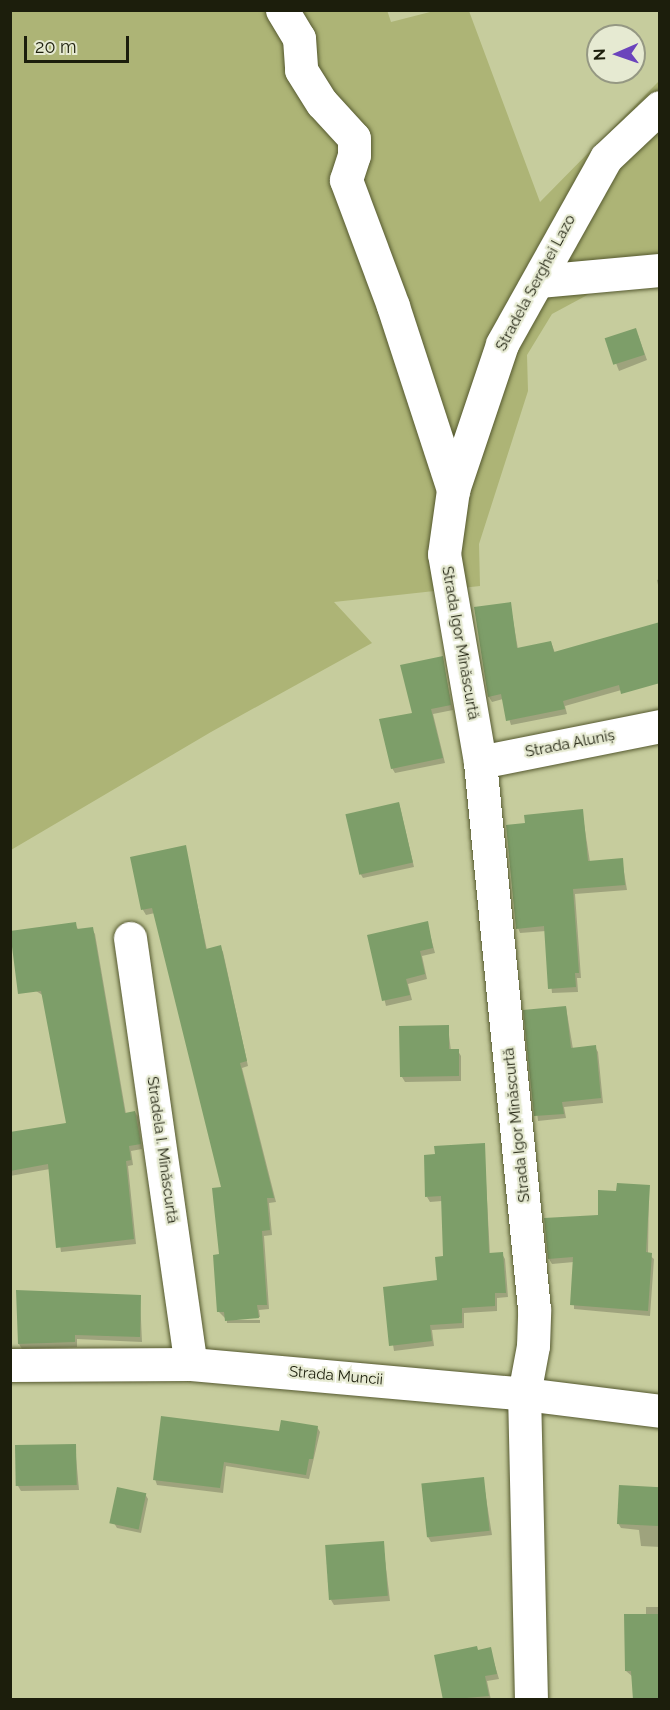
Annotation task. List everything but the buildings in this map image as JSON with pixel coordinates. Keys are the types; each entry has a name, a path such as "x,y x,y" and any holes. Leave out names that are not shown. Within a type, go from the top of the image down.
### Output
{"street":[{"path":"282,10 298,38 301,70 322,103 354,138 354,155 346,180 393,306 453,490"},
{"name":"Stradela Serghei Lazo","path":"444,554 453,490 502,344 539,281 571,215 606,158 660,106"},
{"path":"539,281 660,270"},
{"name":"Strada Igor Mînăscurtă","path":"444,554 480,762 534,1309 533,1346 524,1394 531,1700"},
{"name":"Strada Aluniș","path":"480,762 660,726"},
{"name":"Stradela I. Mînăscurtă","path":"130,938 191,1364"},
{"name":"Strada Muncii","path":"10,1365 191,1364 524,1394 660,1411"}],"green space":[{"path":"387,10 391,22 434,11 469,11 540,202 658,82 659,287 591,293 552,314 527,355 528,391 479,544 480,586 334,602 372,643 211,732 11,850 11,11"}]}
